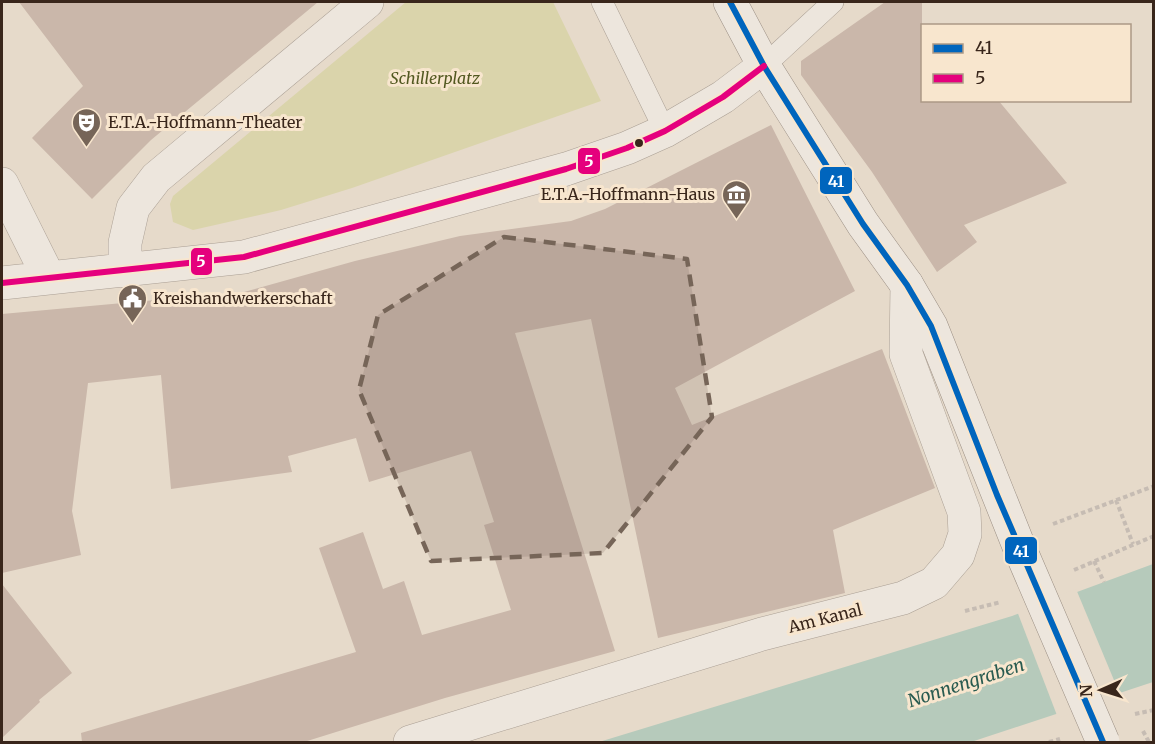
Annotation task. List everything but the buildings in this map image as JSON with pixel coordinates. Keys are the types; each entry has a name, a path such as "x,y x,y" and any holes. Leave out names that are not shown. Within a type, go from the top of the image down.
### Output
{"street":[{"path":"125,271 125,243 133,208 156,178 367,2"},
{"path":"730,2 764,66 863,224 907,285 942,351 1020,549 1103,742"},
{"path":"2,283 244,257 566,169 627,148 665,131 723,97 764,66"},
{"path":"2,184 43,266"},
{"name":"Am Kanal","path":"410,742 762,634 903,598 934,583 958,555 965,534 964,512 906,354 907,285"}],"lane":[{"path":"603,2 665,131"},
{"path":"764,66 832,2"}],"path":[{"path":"1046,527 1154,486"},
{"path":"1116,500 1133,544 1154,536"},
{"path":"1094,561 1104,582"},
{"path":"1136,714 1154,710"}],"highlighted area":[{"path":"504,237 687,259 712,417 603,553 431,561 359,390 378,315"}],"green space":[{"name":"Schillerplatz","path":"406,2 553,2 601,101 352,188 281,210 193,230 173,222 170,204 173,196"}],"water":[{"name":"Nonnengraben","path":"1153,564 1153,682 971,742 599,742 1012,616"}],"pier":[{"path":"1076,589 1121,697 1058,718 1017,611"}],"transit line":[{"name":"41","path":"730,2 764,66 863,224 907,285 931,326 997,495 1103,742"},
{"name":"5","path":"2,283 244,257 566,169 627,148 665,131 723,97 764,66"}],"place":[{"name":"E.T.A.-Hoffmann-Theater","path":"87,148"},
{"name":"E.T.A.-Hoffmann-Haus","path":"736,220"},
{"name":"Kreishandwerkerschaft","path":"132,324"}]}
